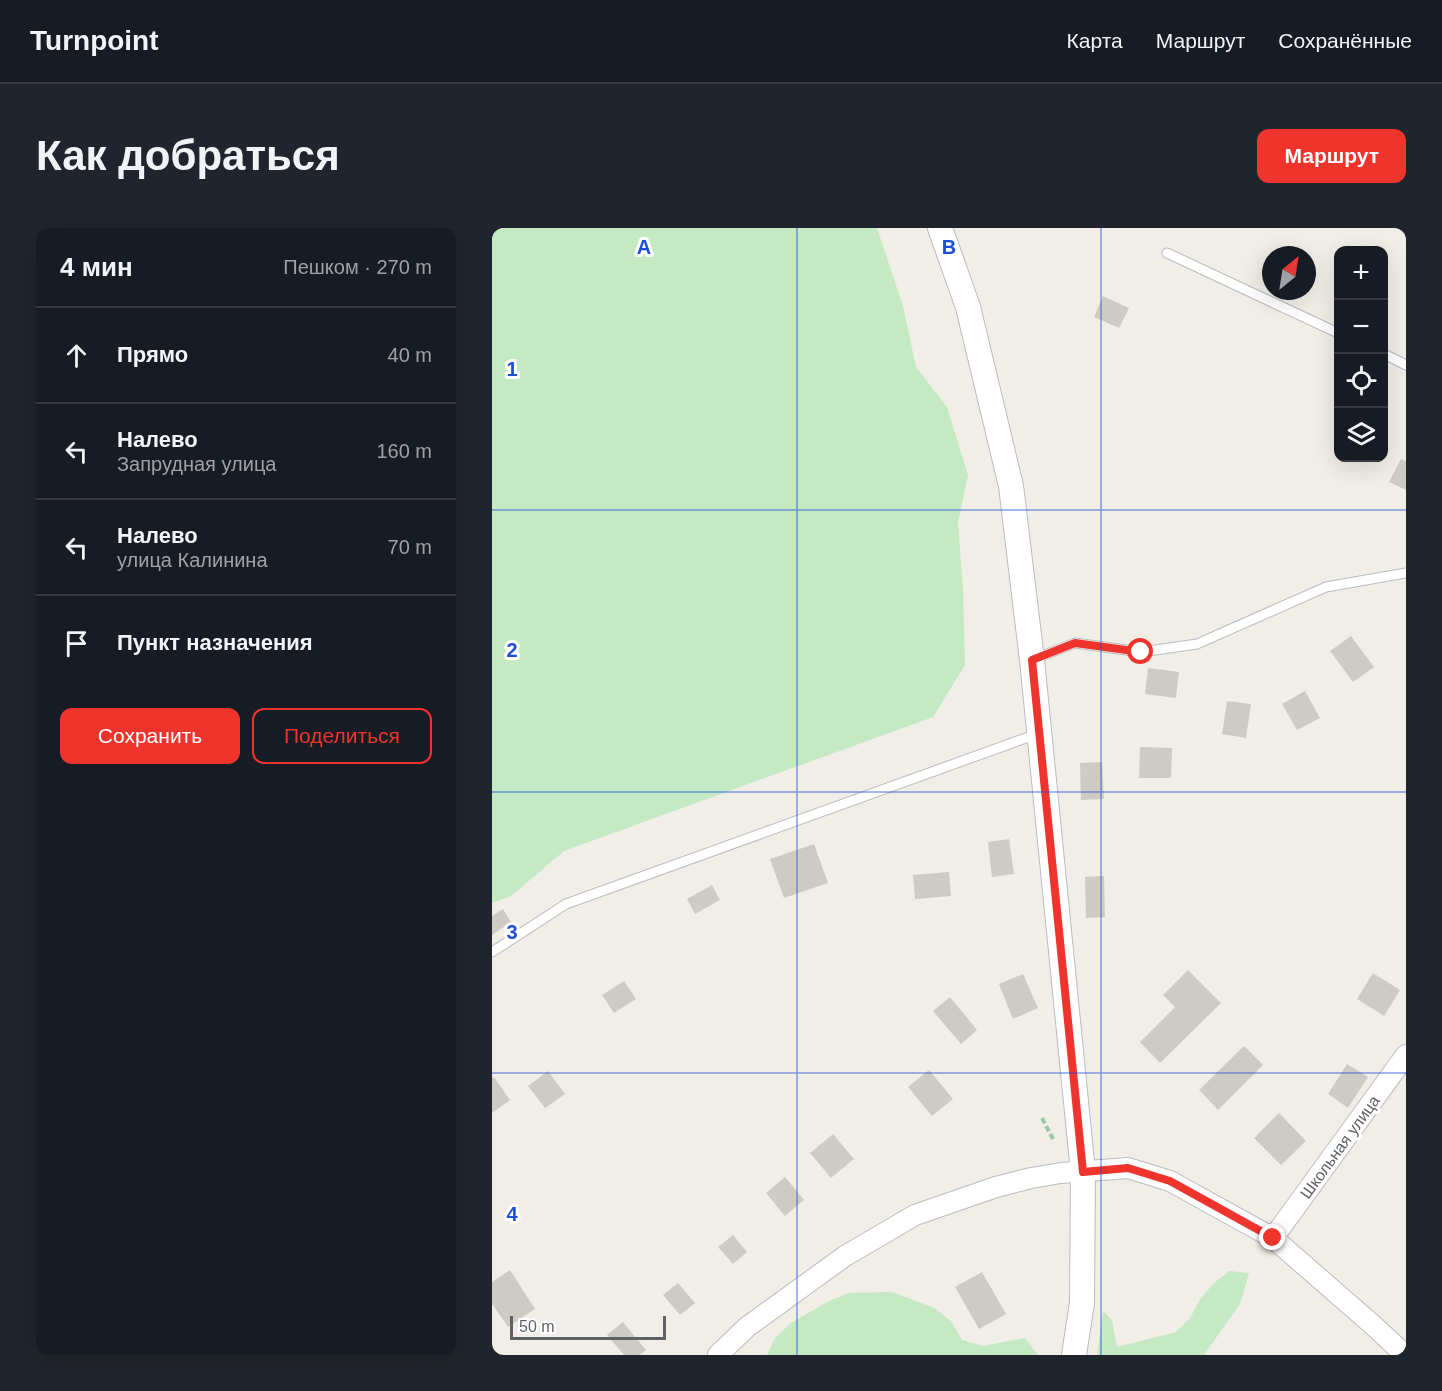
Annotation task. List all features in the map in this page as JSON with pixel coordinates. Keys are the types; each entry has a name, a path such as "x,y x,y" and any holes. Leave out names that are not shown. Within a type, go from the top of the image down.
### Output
{"street":[{"path":"940,228 968,306 1011,486 1032,666 1083,1172 1082,1303 1074,1355"},
{"name":"Школьная улица","path":"1273,1238 1406,1055"},
{"path":"718,1355 747,1327 845,1256 915,1215 1031,1178 1128,1168 1170,1181 1273,1238 1405,1355"}],"lane":[{"path":"1167,253 1334,331"},
{"path":"1388,356 1406,365"},
{"path":"1032,666 1075,643 1141,652 1197,644 1326,586 1406,573"},
{"path":"492,952 566,904 1039,733"}],"path":[{"path":"1042,1118 1053,1139"}],"green space":[{"path":"492,228 877,228 903,306 916,367 947,407 968,475 958,523 965,665 933,717 564,851 511,896 492,903"},
{"path":"1229,1271 1249,1273 1240,1304 1204,1355 1097,1355 1103,1311 1112,1320 1117,1347 1176,1332 1190,1318 1201,1298 1214,1283"},
{"path":"892,1292 934,1308 951,1321 962,1340 983,1346 1025,1338 1038,1355 767,1355 775,1338 791,1323 829,1301 849,1293"}],"building":[{"path":"1103,296 1129,308 1119,328 1094,317"},
{"path":"1401,459 1406,461 1406,490 1389,482"},
{"path":"1351,636 1374,667 1353,682 1330,651"},
{"path":"1148,668 1179,672 1176,698 1145,694"},
{"path":"1305,691 1320,718 1297,730 1282,704"},
{"path":"1227,701 1251,704 1246,738 1222,734"},
{"path":"1140,747 1172,748 1171,778 1139,778"},
{"path":"1102,762 1104,799 1081,800 1080,763"},
{"path":"1009,839 1014,874 992,877 988,842"},
{"path":"814,844 828,883 784,898 770,859"},
{"path":"949,872 951,896 915,899 913,875"},
{"path":"1104,876 1105,917 1086,918 1085,877"},
{"path":"712,885 720,900 695,914 687,899"},
{"path":"503,909 511,922 492,935 492,916"},
{"path":"1188,970 1221,1003 1160,1063 1140,1042 1175,1007 1163,995"},
{"path":"1373,973 1400,990 1384,1016 1357,999"},
{"path":"1023,974 1038,1008 1013,1019 999,984"},
{"path":"624,981 636,999 614,1013 602,995"},
{"path":"950,997 977,1030 961,1044 933,1011"},
{"path":"1244,1046 1263,1065 1218,1110 1199,1090"},
{"path":"1347,1064 1368,1077 1348,1108 1328,1094"},
{"path":"929,1070 953,1099 932,1116 908,1087"},
{"path":"548,1071 565,1094 545,1108 528,1086"},
{"path":"494,1077 510,1100 492,1113 492,1078"},
{"path":"1279,1113 1306,1141 1281,1165 1254,1138"},
{"path":"833,1134 854,1159 831,1178 810,1153"},
{"path":"785,1177 804,1200 785,1216 766,1193"},
{"path":"733,1235 747,1252 733,1264 718,1247"},
{"path":"510,1270 535,1309 508,1327 492,1304 492,1282"},
{"path":"982,1272 1006,1314 979,1329 955,1287"},
{"path":"678,1283 695,1303 680,1315 663,1295"},
{"path":"623,1322 646,1350 640,1355 624,1355 607,1335"}],"route":[{"path":"1141,652 1075,643 1032,660 1083,1172 1128,1168 1170,1181 1273,1238"}]}
